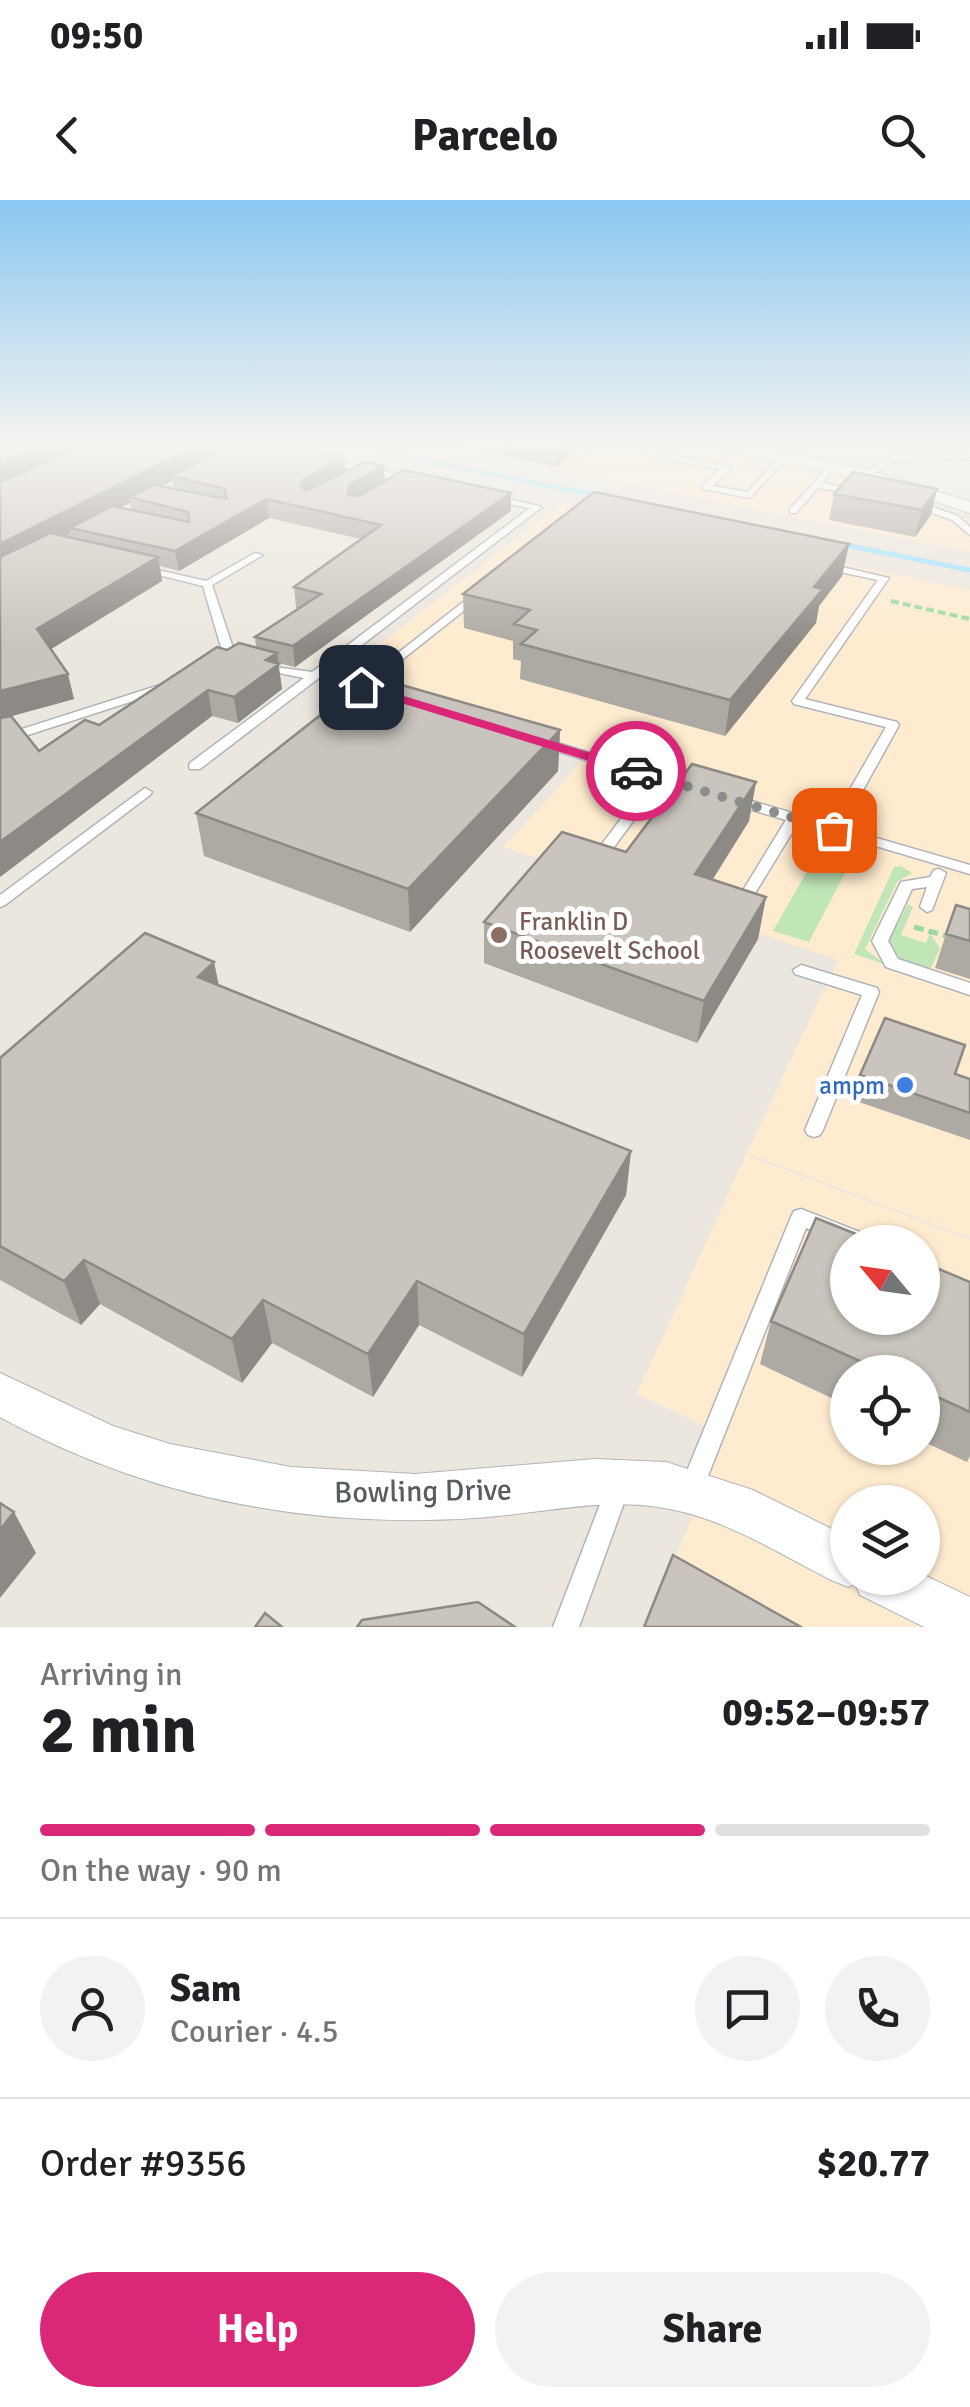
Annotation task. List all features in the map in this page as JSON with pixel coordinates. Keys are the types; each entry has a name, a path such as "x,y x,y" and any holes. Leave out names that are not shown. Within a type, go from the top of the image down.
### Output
{"street":[{"name":"Bowling Drive","path":"0,1394 32,1414 109,1447 194,1474 286,1490 381,1498 459,1496 620,1480 715,1498 830,1554"},
{"path":"897,1595 920,1614 970,1623"}],"lane":[{"path":"196,766 528,514"},
{"path":"941,514 955,518 970,532"},
{"path":"131,567 206,584 258,555"},
{"path":"809,562 884,578 798,701 893,725 834,830"},
{"path":"379,692 361,687 494,583"},
{"path":"206,584 230,657"},
{"path":"216,664 230,657 290,674 314,676"},
{"path":"0,740 176,684"},
{"path":"525,737 706,792"},
{"path":"601,855 658,778"},
{"path":"0,902 145,792"},
{"path":"724,798 970,870"},
{"path":"741,905 794,818"},
{"path":"926,907 942,862"},
{"path":"936,881 906,886 880,940 892,963 970,989"},
{"path":"801,970 871,992 814,1130"},
{"path":"690,1492 802,1218 830,1229"},
{"path":"566,1627 620,1480"}],"path":[{"path":"869,601 880,599 970,619"},
{"path":"914,927 952,938"}],"shaded area":[{"path":"550,514 608,514 970,590 970,1238 747,1153 838,960 504,847 591,751 337,677"},
{"path":"778,514 953,514 970,521 970,552"},
{"path":"746,1155 930,1225 830,1225 830,1335 940,1335 940,1229 970,1240 970,1627 647,1627 726,1436 637,1394"}],"green space":[{"path":"797,836 858,848 809,942 773,931 822,845"},
{"path":"901,866 912,873 897,882 865,949 887,965 854,954 894,867"},
{"path":"908,904 913,907 901,935 926,943 930,933 940,948 930,970 902,960 887,944"}],"building":[{"path":"0,514 61,514 0,544"},
{"path":"98,514 149,514 189,522 188,514 240,514 175,551 70,528"},
{"path":"331,514 482,514 293,646 255,637 321,594 294,587 381,525"},
{"path":"566,514 700,514 849,544 814,587 823,589 730,700 521,644 537,630 514,624 530,610 463,594"},
{"path":"50,533 158,557 37,629 68,674 0,691 0,557"},
{"path":"239,643 277,653 266,660 279,664 234,697 208,690 0,842 0,718 11,716 39,751 85,720 99,725 217,647 227,650"},
{"path":"370,676 560,730 408,889 196,813"},
{"path":"692,764 756,782 695,874 766,897 704,1001 484,922 562,832 626,852"},
{"path":"956,905 970,909 970,941 946,934"},
{"path":"145,933 214,962 198,977 631,1151 524,1334 417,1281 368,1354 263,1300 232,1339 84,1260 64,1281 0,1246 0,1058"},
{"path":"885,1018 965,1045 955,1074 970,1079 970,1113 860,1075"},
{"path":"816,1218 834,1225 830,1225 830,1335 940,1335 940,1270 970,1282 970,1412 940,1398 940,1355 846,1355 771,1321"},
{"path":"0,1503 14,1512 0,1530"},
{"path":"673,1555 801,1627 644,1627"},
{"path":"478,1602 515,1627 357,1627 362,1620"},
{"path":"265,1613 282,1627 255,1627"}],"waterway":[{"path":"840,544 970,570"}],"way so far":[{"path":"636,771 834,830"}],"place":[{"name":"Franklin D Roosevelt School","path":"499,935"},
{"name":"ampm","path":"905,1085"}],"route":[{"path":"361,687 636,771"}]}
